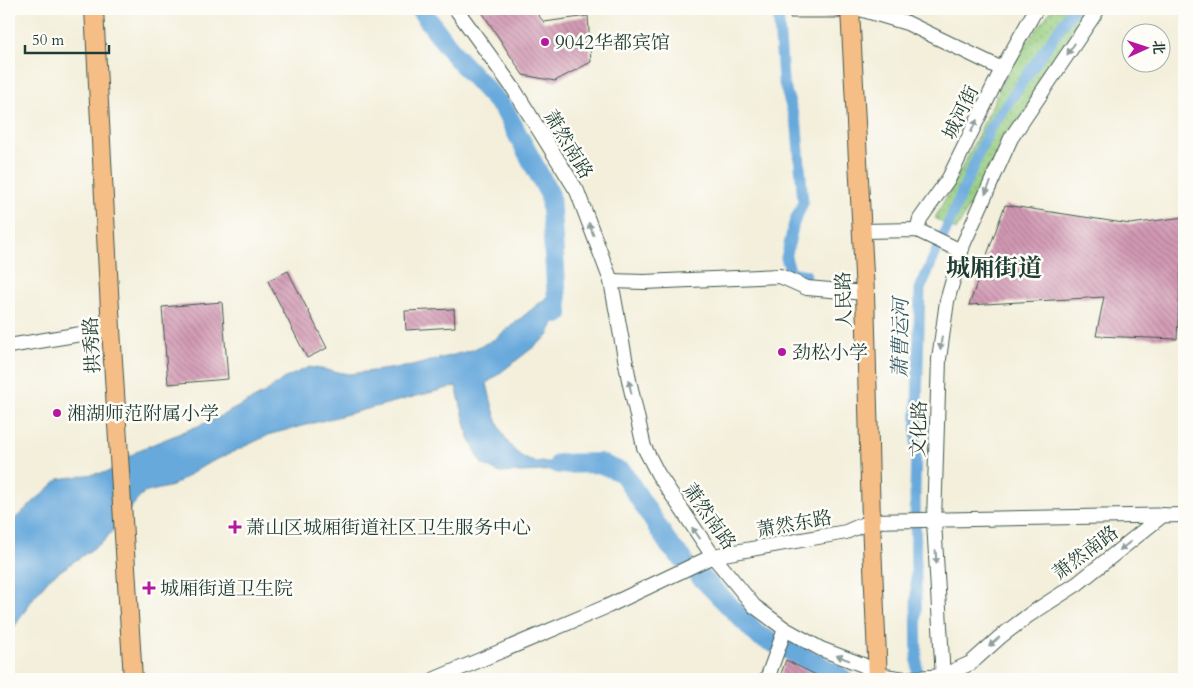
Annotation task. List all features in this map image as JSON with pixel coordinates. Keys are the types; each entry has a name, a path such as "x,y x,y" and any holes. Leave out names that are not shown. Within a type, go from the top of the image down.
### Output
{"main road":[{"name":"拱秀路","path":"94,9 111,329 133,679"},
{"name":"人民路","path":"850,9 865,293 871,521 878,677"}],"street":[{"name":"萧然南路","path":"456,9 513,88 577,191 611,281 629,380 644,448 658,474 713,556 754,606 785,630 821,649 863,665 878,677 905,679 940,677 971,663 1000,637 1029,615 1077,584 1163,516"},
{"path":"860,9 907,24 1002,69"},
{"name":"城河街","path":"917,230 920,219 949,178 1002,69 1036,9"},
{"name":"文化路","path":"940,677 930,521 939,359 947,301 961,251 1011,138 1098,9"},
{"path":"862,231 917,230 961,251"},
{"path":"611,281 644,282 780,276 808,288 865,293"},
{"path":"9,346 111,329"},
{"name":"萧然东路","path":"435,679 608,606 713,556 846,532 871,521 1184,515"},
{"path":"767,679 785,630"}],"green space":[{"path":"1052,9 1085,9 956,230 935,218 968,156 1012,63"}],"water":[{"path":"557,289 558,314 548,336 487,383 500,428 512,448 521,456 531,461 558,462 562,470 500,473 482,464 469,438 456,386 271,434 205,465 172,486 143,493 104,541 50,578 34,597 9,635 9,524 59,479 108,472 139,450 215,419 265,393 283,379 309,367 349,374 412,366 472,350 495,339"}],"building":[{"name":"9042华都宾馆","path":"480,9 533,9 544,22 588,16 591,62 555,81 523,75"},
{"path":"790,9 840,9 840,18 790,18"},
{"path":"1005,205 1130,224 1184,217 1177,339 1096,336 1104,297 969,305"},
{"path":"288,271 327,348 307,358 268,281"},
{"path":"222,302 228,379 168,384 162,307"},
{"path":"454,309 455,327 406,330 405,311"},
{"path":"786,660 824,679 779,679"}],"waterway":[{"path":"420,9 456,57 504,109 550,195 558,314"},
{"path":"778,9 783,80 797,127 803,203 794,223 786,258 791,272 806,275"},
{"name":"萧曹运河","path":"917,679 915,489 920,289 989,130 1073,9"},
{"path":"559,464 599,463 623,473 670,546 683,559"},
{"path":"698,574 759,636 814,662 843,679"}],"place":[{"name":"9042华都宾馆","path":"545,42"},
{"name":"劲松小学","path":"782,352"},
{"name":"湘湖师范附属小学","path":"57,413"},
{"name":"萧山区城厢街道社区卫生服务中心","path":"235,527"},
{"name":"城厢街道卫生院","path":"149,588"}],"district":[{"name":"城厢街道","path":"994,268"}]}
